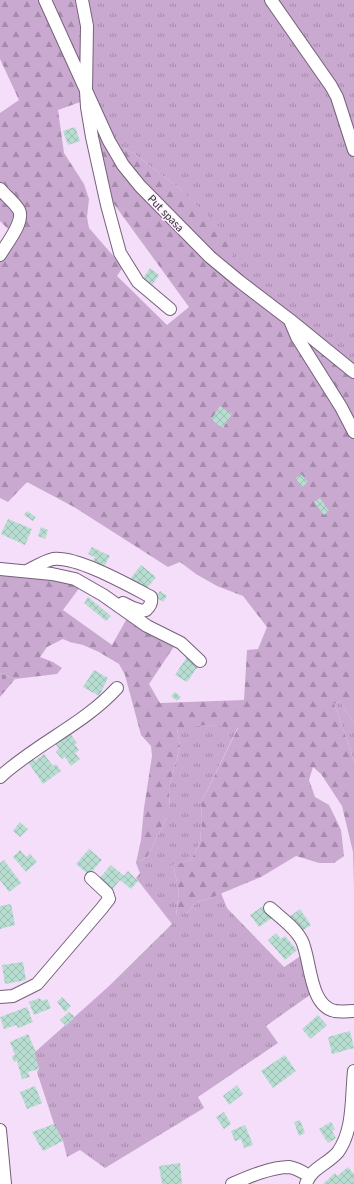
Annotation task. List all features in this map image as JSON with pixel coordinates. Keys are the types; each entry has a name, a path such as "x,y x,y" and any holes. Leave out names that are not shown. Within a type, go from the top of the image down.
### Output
{"street":[{"name":"Put spasa","path":"46,0 109,141 123,165 140,186 210,257 354,372"},
{"path":"82,0 87,26 86,91 92,137 107,206 120,253 138,282 170,309"},
{"path":"271,0 331,86 354,150"},
{"path":"0,189 16,206 21,216 20,222 0,255"},
{"path":"290,320 297,337 341,407 354,432"},
{"path":"27,571 52,559 70,560 115,578 151,597 152,600 151,605 146,610 142,611 103,595"},
{"path":"0,570 27,571 75,579 103,595 147,626 181,643 200,661"},
{"path":"0,777 35,749 95,709 118,688"},
{"path":"0,997 13,996 37,984 109,899 107,893 91,878"},
{"path":"270,908 285,921 302,942 315,990 323,1004 328,1009 336,1011 354,1011"},
{"path":"232,1184 253,1175 289,1167 302,1171 307,1180 313,1171 326,1164 339,1151 346,1140 353,1122 354,1109 352,1089 354,1071"},
{"path":"0,1130 5,1184"}],"green space":[{"path":"0,0 82,0 86,100 58,110 64,153 84,184 89,199 87,217 89,228 123,267 117,276 167,325 189,307 103,189 92,137 104,137 133,153 179,188 223,230 240,272 245,291 354,377 354,724 340,701 334,704 354,762 354,888 353,852 342,806 321,774 313,767 309,780 315,797 329,805 341,830 344,856 334,863 319,863 296,856 261,877 208,899 197,902 188,912 176,916 179,891 174,869 169,866 191,860 200,842 202,819 201,803 238,728 205,725 177,729 180,747 169,787 170,811 147,857 136,863 141,840 152,756 151,746 141,735 125,675 119,664 99,652 63,639 47,647 40,657 53,662 62,668 57,674 15,679 0,673 0,571 83,583 63,610 112,645 130,613 177,642 149,684 160,703 244,700 247,650 258,649 267,627 243,596 217,586 196,574 180,562 168,567 74,507 27,482 8,502 0,498 0,255 13,234 0,221 0,113 19,100 0,59"},
{"path":"82,0 354,0 354,377 245,291 199,208 179,188 133,153 104,137 95,119"},
{"path":"0,673 15,679 0,697"},
{"path":"340,701 354,724 354,762 334,704"},
{"path":"205,725 238,727 201,803 202,819 200,842 191,860 170,866 174,869 179,891 176,915 188,912 197,902 221,893 227,908 284,967 305,953 314,992 266,1026 278,1043 198,1097 204,1108 105,1168 80,1150 67,1157 63,1141 54,1124 37,1072 39,1069 34,1053 108,987 172,924 136,878 140,873 136,863 147,857 170,811 169,787 180,747 177,728"}],"building":[{"path":"75,127 80,141 68,145 63,131"},
{"path":"150,268 159,275 151,287 141,281"},
{"path":"220,406 232,414 223,428 211,420"},
{"path":"301,474 308,482 302,487 295,479"},
{"path":"320,498 329,511 324,515 314,502"},
{"path":"27,511 36,517 33,521 24,515"},
{"path":"8,519 32,529 25,545 1,534"},
{"path":"41,527 48,530 45,539 38,536"},
{"path":"92,547 110,556 102,570 92,563 95,557 88,554"},
{"path":"141,565 156,577 145,591 130,579"},
{"path":"160,591 167,596 163,602 156,597"},
{"path":"88,597 111,616 106,621 84,603"},
{"path":"187,657 199,665 187,682 175,675"},
{"path":"94,670 108,678 99,696 83,687"},
{"path":"175,692 181,697 177,701 171,696"},
{"path":"69,732 77,743 75,745 79,750 75,753 80,759 71,766 65,757 62,759 56,752 59,749 54,742"},
{"path":"44,754 53,766 56,764 61,771 43,784 28,762 33,758 35,761"},
{"path":"20,822 28,829 20,837 13,831"},
{"path":"89,849 102,860 89,875 76,864"},
{"path":"20,850 26,857 30,854 37,862 26,872 13,857"},
{"path":"4,860 21,883 9,892 0,880 0,863"},
{"path":"111,865 124,876 128,871 138,881 131,889 120,880 110,892 97,881"},
{"path":"11,904 15,925 0,929 0,906"},
{"path":"263,906 272,918 259,927 250,915"},
{"path":"300,909 311,925 299,933 288,918"},
{"path":"276,933 281,939 285,936 297,950 285,960 268,940"},
{"path":"23,962 26,980 5,984 2,965"},
{"path":"62,997 71,1006 65,1012 57,1002"},
{"path":"40,998 41,1001 47,999 51,1008 34,1015 29,1002"},
{"path":"27,1007 33,1022 18,1028 16,1025 4,1029 0,1017"},
{"path":"69,1012 75,1017 66,1026 60,1020"},
{"path":"318,1015 327,1025 311,1039 302,1029"},
{"path":"350,1031 354,1048 332,1054 328,1037"},
{"path":"28,1034 36,1052 34,1053 39,1069 28,1072 30,1077 22,1079 17,1061 14,1062 12,1056 15,1055 10,1042"},
{"path":"285,1055 296,1071 273,1088 261,1071"},
{"path":"237,1085 243,1094 229,1105 223,1096"},
{"path":"35,1086 42,1103 27,1109 20,1092"},
{"path":"224,1112 231,1124 224,1129 216,1117"},
{"path":"300,1120 305,1133 299,1136 294,1122"},
{"path":"331,1122 335,1129 332,1131 336,1138 328,1143 319,1129"},
{"path":"54,1124 63,1141 43,1151 32,1132"},
{"path":"245,1125 253,1145 244,1148 241,1139 235,1141 231,1131"},
{"path":"180,1163 182,1184 162,1184 159,1166"},
{"path":"348,1167 354,1174 354,1184 323,1184 335,1173 337,1176"}]}
